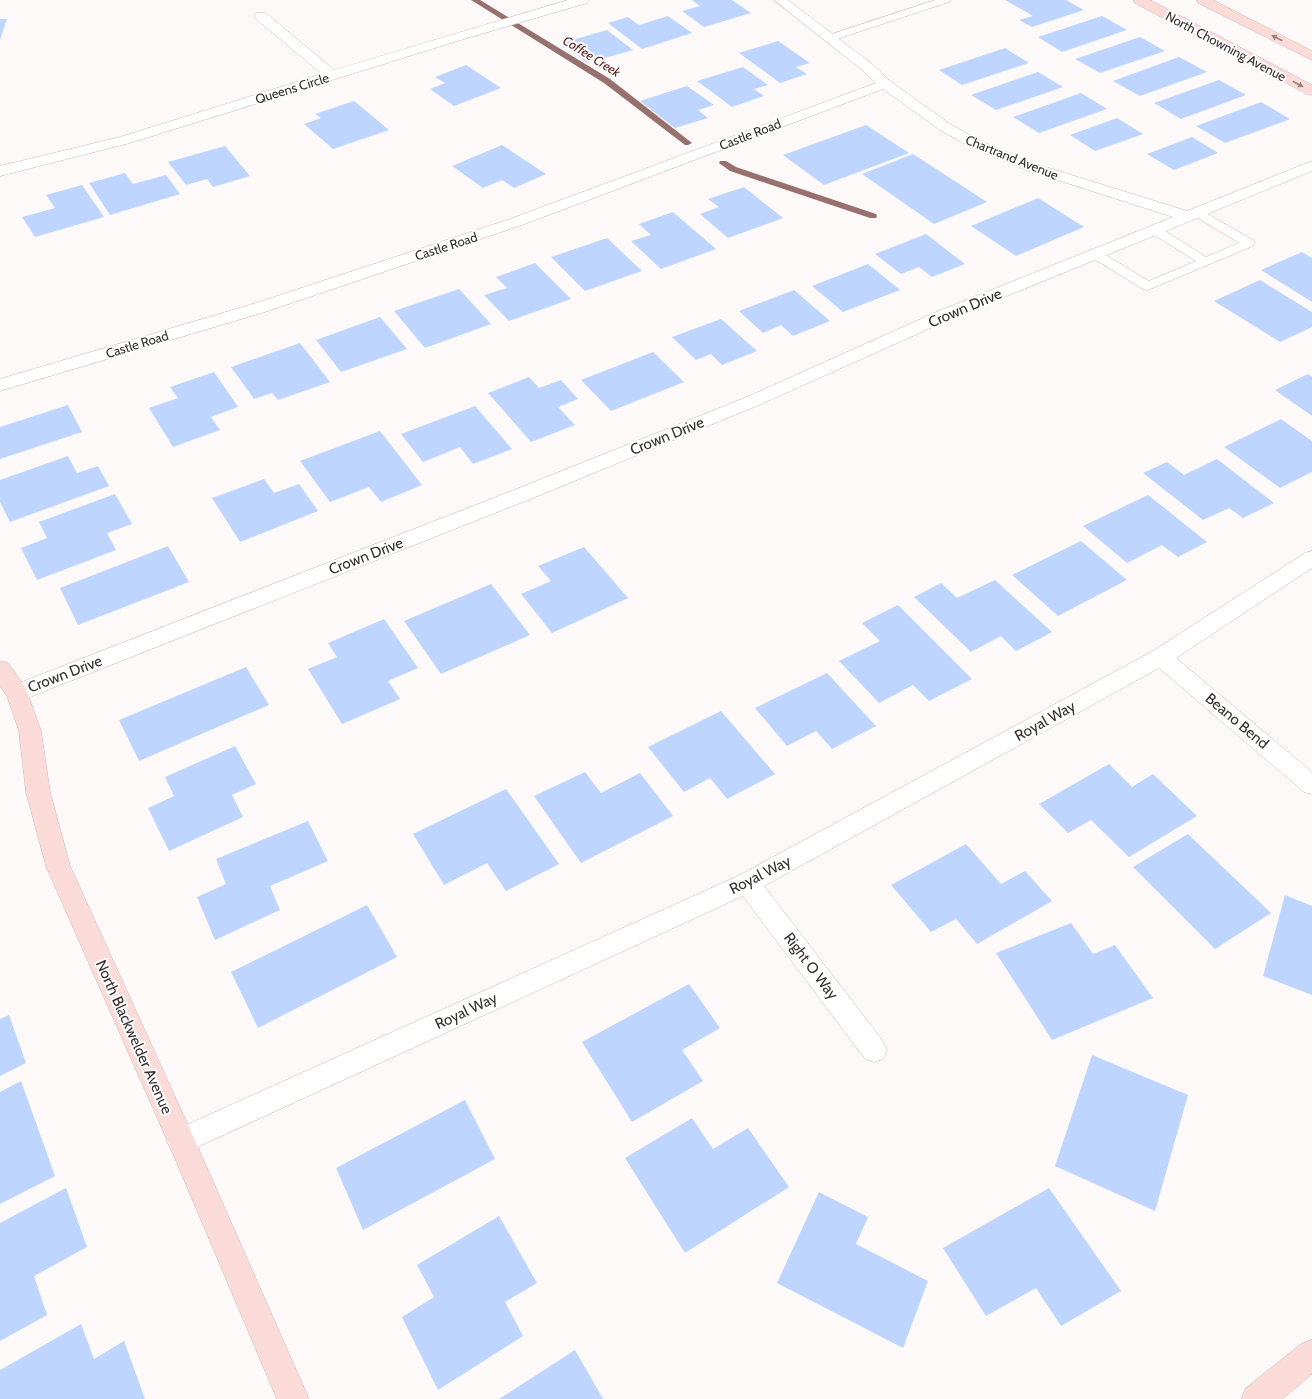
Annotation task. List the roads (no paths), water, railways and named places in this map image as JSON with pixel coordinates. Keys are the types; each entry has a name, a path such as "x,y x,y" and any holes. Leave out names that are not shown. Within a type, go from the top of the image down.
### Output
{"street":[{"name":"Queens Circle","path":"2,166 125,140 496,25 582,0"},
{"name":"Chartrand Avenue","path":"780,0 830,38 885,84 945,127 973,143 1031,167 1192,214"},
{"name":"North Chowning Avenue","path":"1140,0 1312,91"},
{"name":"North Chowning Avenue","path":"1203,0 1312,56"},
{"path":"261,16 332,76"},
{"name":"Castle Road","path":"0,385 262,307 516,222 885,84"},
{"name":"Crown Drive","path":"17,693 514,498 746,404 940,317 1312,166"},
{"name":"Royal Way","path":"181,1141 747,883 1161,657 1312,558"},
{"name":"Beano Bend","path":"1161,657 1312,784"},
{"name":"North Blackwelder Avenue","path":"0,669 17,693 30,731 38,792 58,866 181,1141 293,1399"},
{"name":"Right O Way","path":"747,883 874,1050"},
{"path":"1257,1399 1312,1355"}],"lane":[{"path":"830,38 945,0"},
{"path":"1095,254 1148,286 1249,244 1192,214"},
{"path":"1155,230 1206,262"}],"waterway":[{"name":"Coffee Creek","path":"475,0 607,81 688,143"},
{"name":"Coffee Creek","path":"723,163 733,169 873,216"}]}
